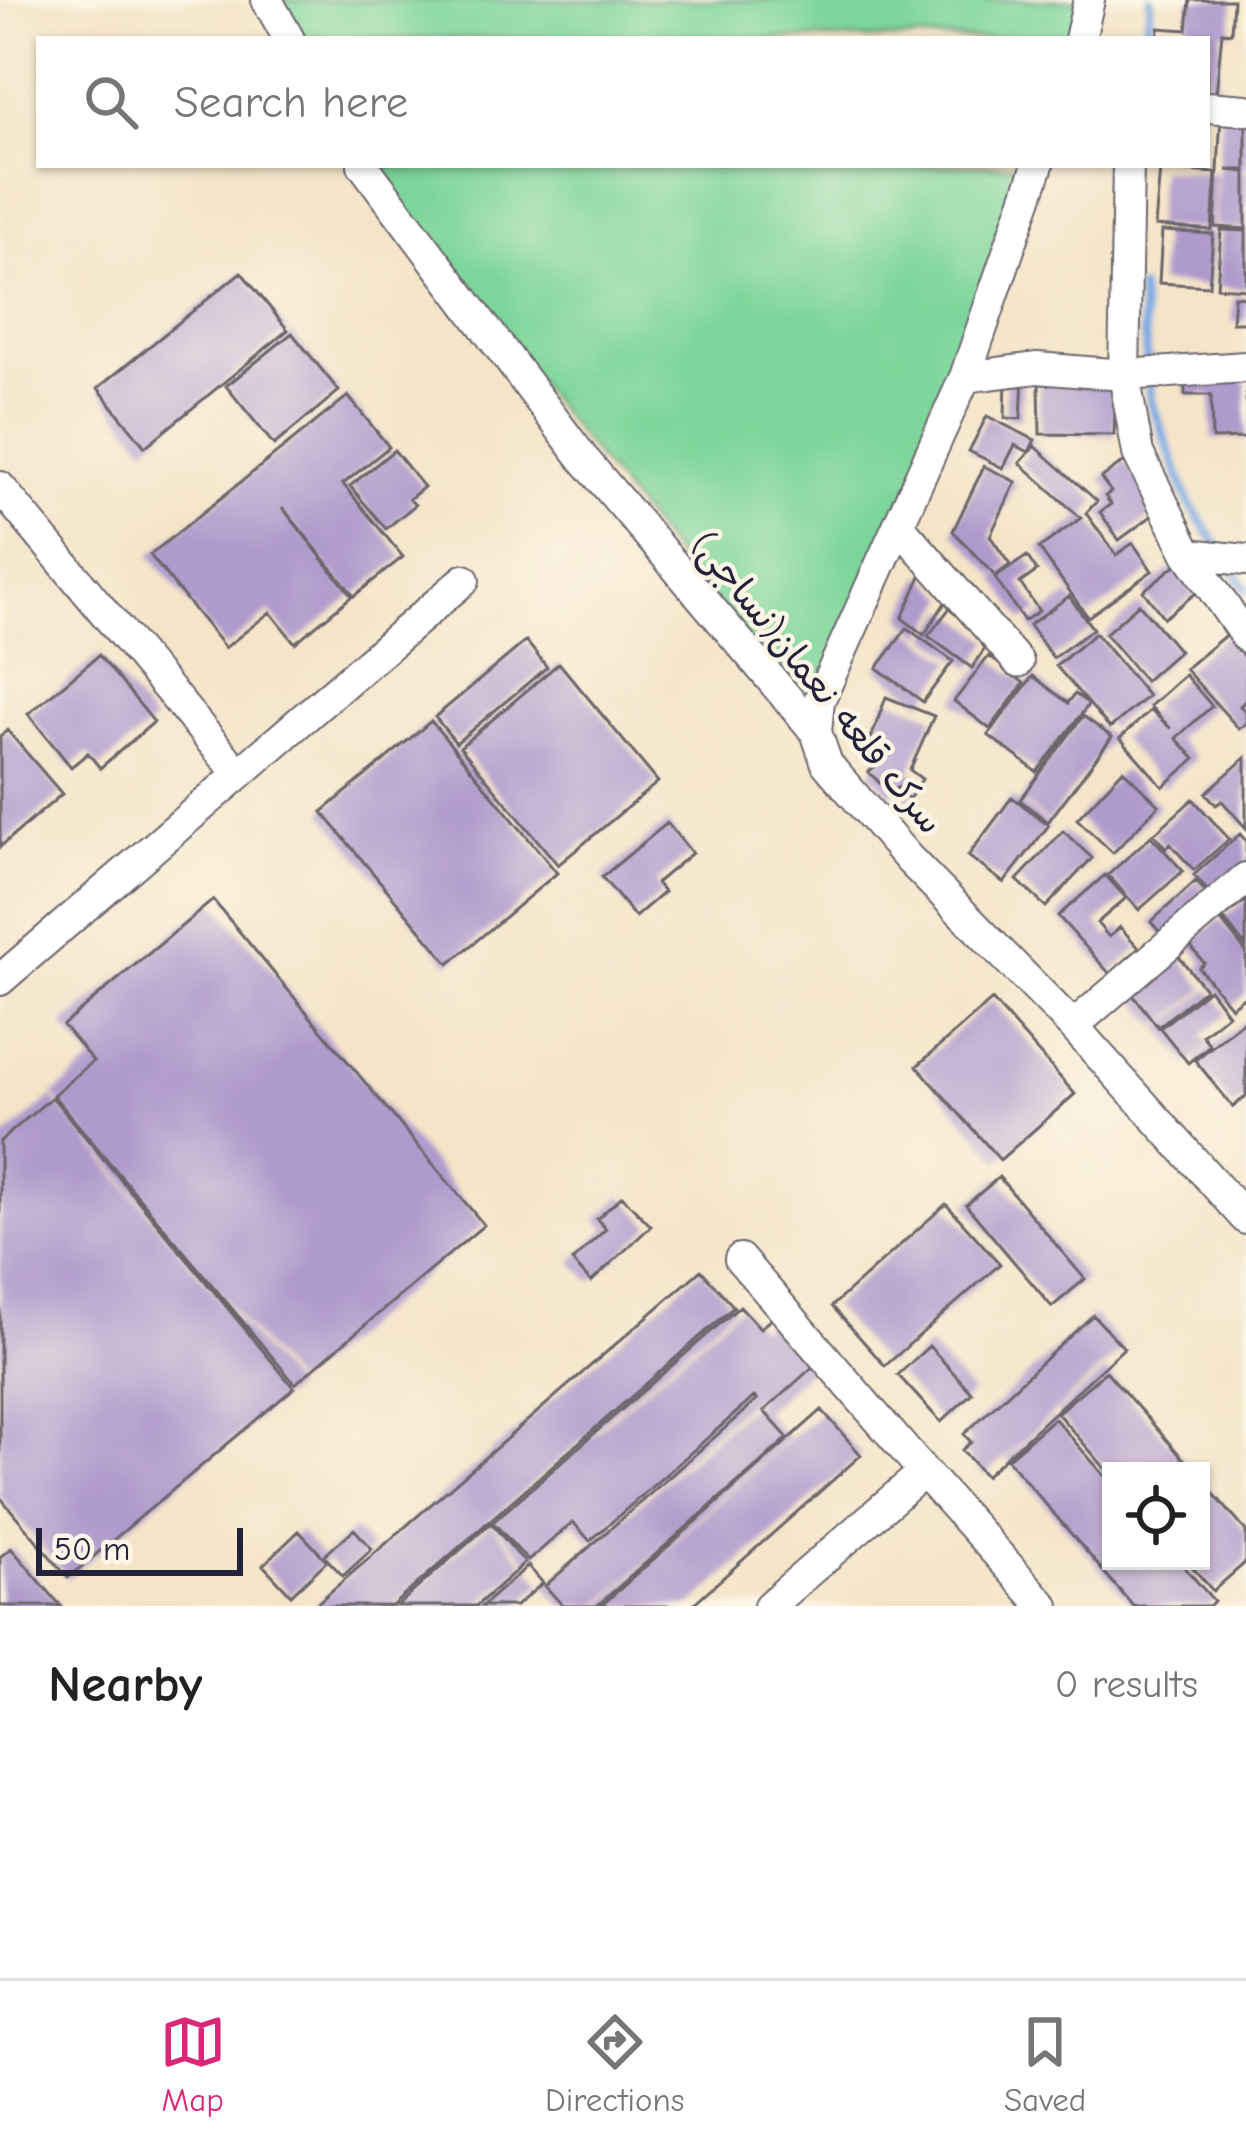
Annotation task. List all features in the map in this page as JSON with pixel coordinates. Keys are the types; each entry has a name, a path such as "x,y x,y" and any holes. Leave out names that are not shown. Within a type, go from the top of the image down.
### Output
{"street":[{"path":"267,0 287,36"},
{"path":"1081,36 1089,0"},
{"path":"1210,107 1246,110"},
{"name":"سرک قلعه نعمان(نساجی)","path":"365,168 582,457 816,732 827,764 909,859 1073,1026 1246,1219"},
{"path":"816,732 819,701 965,377 1038,168"},
{"path":"1128,168 1124,375 1138,453 1188,554 1246,637"},
{"path":"965,377 1037,368 1124,375 1246,367"},
{"path":"4,501 238,773"},
{"path":"900,527 1018,662"},
{"path":"1188,554 1246,560"},
{"path":"0,980 464,580"},
{"path":"1073,1026 1246,878"},
{"path":"740,1259 1044,1606"},
{"path":"769,1606 924,1472"}],"green space":[{"path":"267,0 1089,0 1081,36 287,36"},
{"path":"365,168 1037,168 816,732"}],"building":[{"path":"1190,0 1233,0 1231,33 1222,32 1216,94 1210,93 1210,36 1158,36 1159,28 1187,30"},
{"path":"1221,114 1246,115 1246,170 1227,170 1246,172 1246,229 1215,227"},
{"path":"1160,169 1216,173 1212,230 1155,226"},
{"path":"1221,230 1246,231 1246,289 1217,287"},
{"path":"1162,231 1213,234 1209,286 1159,283"},
{"path":"241,272 288,330 145,447 98,388"},
{"path":"1234,296 1246,297 1246,322 1232,322"},
{"path":"292,333 339,391 274,445 226,386"},
{"path":"1185,373 1246,380 1246,438 1212,439 1211,395 1185,395"},
{"path":"1006,377 1023,377 1021,419 1005,418"},
{"path":"1116,382 1114,435 1040,434 1039,384"},
{"path":"348,396 389,447 343,484 403,557 354,596 282,507 352,596 295,643 270,612 225,648 150,555"},
{"path":"987,416 1035,440 1029,452 1015,445 1003,468 969,451"},
{"path":"1035,446 1097,501 1086,513 1116,555 1133,543 1152,571 1088,617 1039,548 1081,518 1020,463"},
{"path":"394,450 424,487 409,499 415,505 386,529 350,486"},
{"path":"1125,461 1160,510 1119,540 1100,512 1111,504 1105,496 1111,492 1101,478"},
{"path":"984,466 1016,482 990,536 1010,565 995,576 953,531"},
{"path":"1027,556 1037,571 1020,583 1039,611 1024,621 995,578"},
{"path":"1183,559 1205,586 1164,618 1143,591"},
{"path":"922,574 948,598 924,635 902,618"},
{"path":"1069,596 1093,629 1053,658 1029,625"},
{"path":"1139,604 1179,651 1145,681 1105,634"},
{"path":"949,609 990,641 972,668 928,636"},
{"path":"907,628 953,661 923,702 877,668"},
{"path":"1095,633 1148,696 1110,728 1056,666"},
{"path":"1228,633 1246,660 1246,700 1240,706 1246,712 1246,723 1239,729 1185,669"},
{"path":"526,641 547,667 456,743 435,717"},
{"path":"99,655 154,722 100,768 88,753 71,767 28,714"},
{"path":"989,656 1024,683 990,729 954,701"},
{"path":"559,663 658,782 558,865 460,747"},
{"path":"1185,675 1212,706 1176,738 1195,759 1163,787 1120,738 1151,710 1171,729 1150,706"},
{"path":"1033,676 1068,703 1075,694 1089,704 1037,772 988,735"},
{"path":"886,697 934,716 910,770 922,779 909,799 897,787 891,795 869,772 879,763 869,744"},
{"path":"1083,716 1112,737 1048,822 1020,800"},
{"path":"431,721 557,873 449,964 322,812"},
{"path":"7,730 62,794 0,847 0,736"},
{"path":"1246,757 1246,828 1222,801 1216,805 1206,793"},
{"path":"1123,770 1159,805 1113,853 1077,819"},
{"path":"1012,797 1049,825 1004,883 968,856"},
{"path":"1193,799 1229,839 1194,870 1154,834"},
{"path":"667,823 692,853 656,883 664,892 635,917 602,877"},
{"path":"1063,831 1092,858 1046,907 1017,880"},
{"path":"1240,834 1246,841 1246,868 1213,897 1194,875"},
{"path":"1151,836 1183,871 1139,910 1108,875"},
{"path":"1105,875 1126,898 1097,923 1109,937 1120,927 1139,948 1110,974 1058,916"},
{"path":"1196,881 1211,898 1166,939 1151,922"},
{"path":"213,900 484,1225 295,1384 53,1095 93,1061 63,1025"},
{"path":"1246,900 1246,947 1223,918"},
{"path":"1220,919 1246,952 1246,995 1231,1007 1199,968 1204,963 1189,944"},
{"path":"1176,953 1205,989 1158,1027 1129,990"},
{"path":"1209,989 1228,1014 1202,1035 1210,1045 1188,1063 1160,1028"},
{"path":"992,1000 1075,1094 1000,1160 917,1066"},
{"path":"1246,1019 1246,1096 1233,1107 1195,1060"},
{"path":"52,1097 294,1388 68,1578 0,1497 0,1141"},
{"path":"999,1177 1085,1279 1052,1307 966,1205"},
{"path":"622,1196 651,1226 591,1282 572,1261 606,1229 597,1219"},
{"path":"946,1204 1000,1264 885,1366 832,1306"},
{"path":"701,1270 734,1307 392,1606 314,1606"},
{"path":"740,1306 760,1328 774,1317 817,1363 764,1411 788,1438 597,1606 563,1606 545,1586 757,1400 754,1397 590,1541 573,1522 528,1561 493,1522"},
{"path":"1093,1315 1124,1348 985,1476 962,1450 971,1442 964,1434"},
{"path":"929,1346 972,1393 941,1422 898,1375"},
{"path":"1106,1371 1186,1462 1102,1465 1057,1413"},
{"path":"822,1410 861,1455 691,1606 601,1606"},
{"path":"1054,1418 1102,1473 1102,1570 1007,1459"},
{"path":"1210,1489 1246,1531 1246,1562 1213,1591 1195,1570 1210,1570"},
{"path":"491,1523 525,1563 476,1606 397,1606"},
{"path":"354,1529 372,1549 343,1576 324,1556"},
{"path":"299,1531 327,1561 291,1595 263,1565"},
{"path":"11,1548 61,1606 0,1606 0,1557"},
{"path":"528,1566 543,1583 516,1606 482,1606"},
{"path":"1102,1570 1187,1570 1214,1601 1209,1606 1133,1606"}],"waterway":[{"path":"1146,36 1151,0"},
{"path":"1140,289 1151,401 1189,503 1220,550"},
{"path":"1229,564 1246,589"}]}
